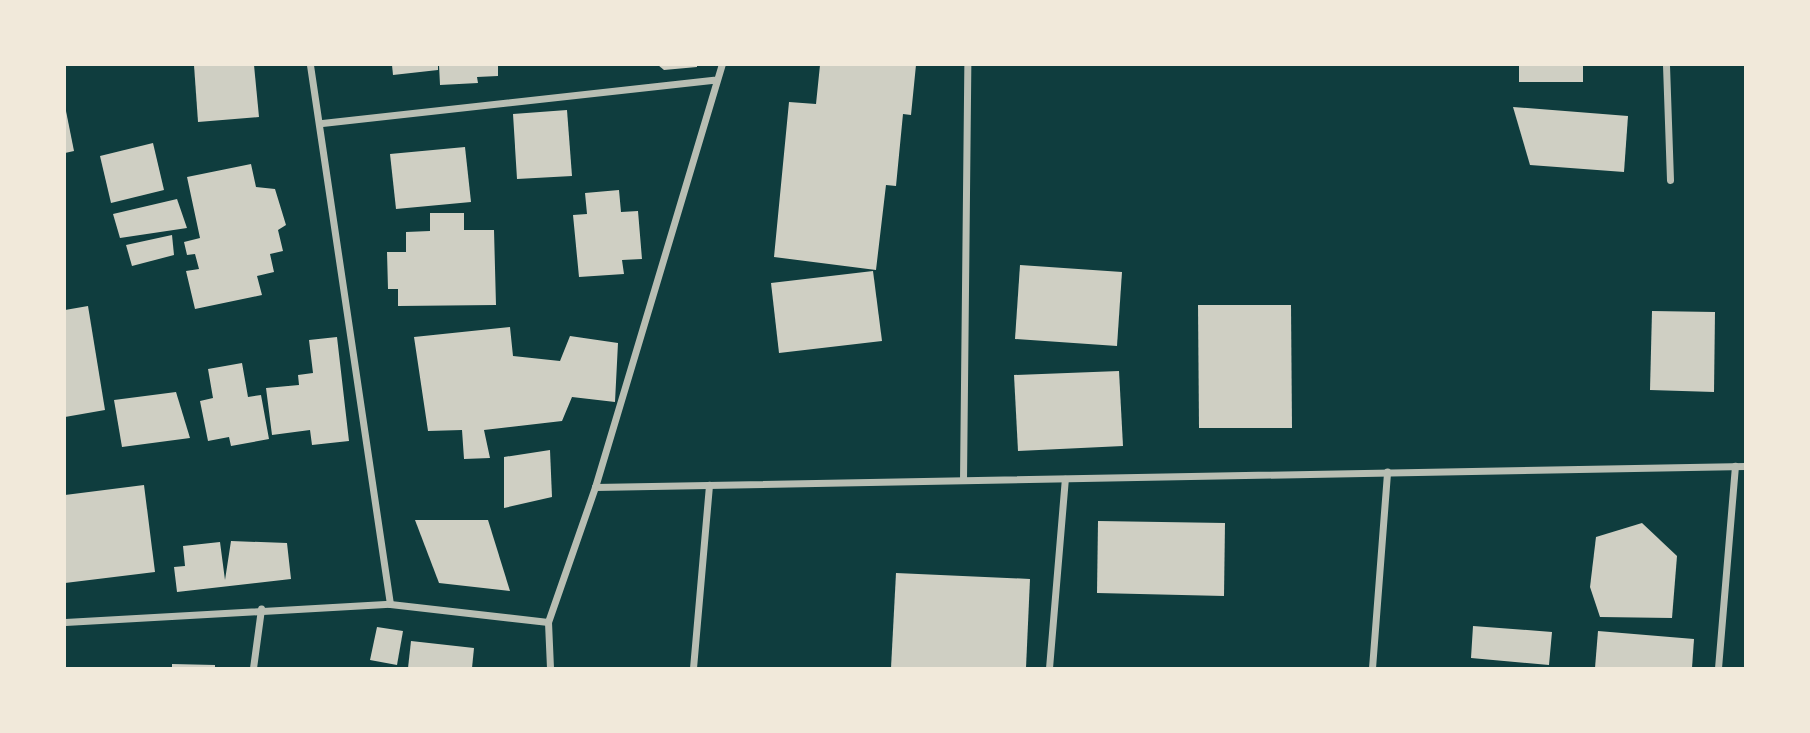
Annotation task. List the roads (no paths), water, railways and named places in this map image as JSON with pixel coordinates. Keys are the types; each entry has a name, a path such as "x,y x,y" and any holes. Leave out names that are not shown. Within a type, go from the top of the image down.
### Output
{"street":[{"path":"310,65 322,123 390,604"},
{"path":"550,668 548,622 595,487 663,272 714,80 722,65"},
{"path":"963,480 967,65"},
{"path":"1666,65 1670,180"},
{"path":"322,123 714,80"},
{"path":"1718,668 1735,466"},
{"path":"595,487 1745,466"},
{"path":"1372,668 1387,472"},
{"path":"1049,668 1065,479"},
{"path":"693,668 709,485"},
{"path":"65,622 390,604 548,622"},
{"path":"253,668 261,610"}]}
